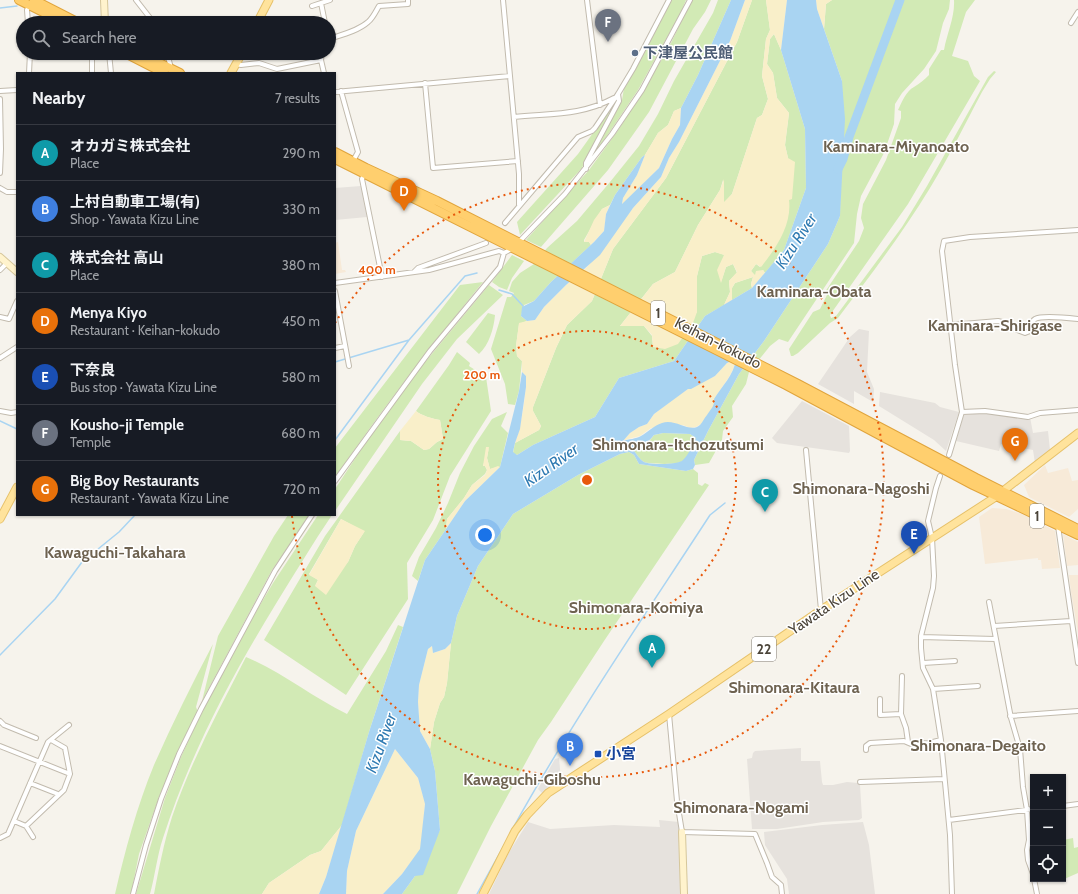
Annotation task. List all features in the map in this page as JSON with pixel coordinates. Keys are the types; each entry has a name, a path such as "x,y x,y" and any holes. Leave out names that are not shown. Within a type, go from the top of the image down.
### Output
{"highway":[{"path":"19,0 31,2 63,16"},
{"path":"31,2 54,16"},
{"path":"139,60 162,72"},
{"path":"153,60 178,72"},
{"name":"Keihan-kokudo","path":"336,152 437,201 519,247"},
{"name":"Keihan-kokudo","path":"336,160 519,247 1078,529"},
{"name":"Keihan-kokudo","path":"788,382 996,496 1078,535"}],"main road":[{"path":"261,16 269,0"},
{"path":"232,72 238,60"},
{"name":"Yawata Kizu Line","path":"484,893 515,831 527,815 548,793 669,714 821,610 996,496 1078,434"},
{"path":"1,516 16,489"}],"street":[{"path":"104,0 104,16"},
{"path":"136,0 149,16"},
{"path":"312,6 330,0"},
{"path":"336,36 365,25 370,21 379,6 408,4 408,0"},
{"path":"503,0 518,161 519,206"},
{"path":"587,0 600,105"},
{"path":"505,223 578,137 592,131 633,69 669,0"},
{"path":"336,283 437,268 498,251 504,253 519,247 586,169 612,134 642,90 690,0"},
{"path":"27,16 27,10 31,2"},
{"path":"321,3 324,16"},
{"path":"1071,23 1078,12"},
{"path":"29,72 30,60"},
{"path":"92,60 92,72"},
{"path":"109,60 110,72"},
{"path":"169,60 172,69"},
{"path":"236,64 241,65 260,63 277,69 321,60 324,72"},
{"path":"336,92 510,76"},
{"path":"425,83 433,168 518,161"},
{"path":"0,91 16,90"},
{"path":"341,91 358,152 353,161"},
{"path":"514,117 567,113 600,105 617,95"},
{"path":"586,169 586,163 618,101 617,95"},
{"path":"0,98 0,173"},
{"path":"364,174 362,179 382,277"},
{"path":"0,188 7,192 16,192"},
{"path":"949,455 962,412 942,251 944,241 1078,230"},
{"path":"414,272 418,268 486,243"},
{"path":"336,480 430,351 500,267 504,253"},
{"path":"0,257 16,271"},
{"path":"0,270 7,263"},
{"path":"336,296 349,366"},
{"path":"0,317 9,319 16,303"},
{"path":"951,326 998,321 1006,323 1025,333 1030,331 1032,322 1035,319 1042,317 1078,319"},
{"path":"336,327 342,326"},
{"path":"336,348 345,346"},
{"path":"0,358 16,348"},
{"path":"962,412 985,411 1028,417 1040,413 1078,410"},
{"path":"0,411 16,412"},
{"path":"806,450 821,610"},
{"path":"940,476 928,521 932,538 934,576 933,588 921,637 923,668 933,689 941,740 949,820 952,894"},
{"path":"133,894 146,845 161,799 179,754 201,709 275,570 311,516"},
{"path":"1058,526 1078,664"},
{"path":"989,602 1010,716 1020,749 1029,840 1027,850 1030,866"},
{"path":"994,626 1071,621"},
{"path":"921,637 995,639"},
{"path":"923,663 955,661"},
{"path":"902,676 901,714 906,728 908,742"},
{"path":"933,689 978,686"},
{"path":"880,700 880,715 901,714"},
{"path":"1010,716 1078,711"},
{"path":"669,714 677,800 682,832 684,894"},
{"path":"0,721 4,725 36,738"},
{"path":"0,838 8,834 48,742 69,725"},
{"path":"26,826 58,794 64,790 70,774 65,748 51,740"},
{"path":"866,750 866,746 870,743 904,741 911,744 929,743 941,740"},
{"path":"0,746 70,774"},
{"path":"860,782 944,779"},
{"path":"30,783 58,794"},
{"path":"1066,806 1078,804"},
{"path":"949,820 1030,809"},
{"path":"14,821 26,826 34,837"},
{"path":"682,832 755,834 772,877 781,885 782,894"},
{"path":"1035,882 1037,894"}],"shaded area":[{"path":"361,186 367,217 336,220 336,188"},
{"path":"338,242 342,270 345,270 346,272 336,274 336,243"},
{"path":"859,329 869,331 867,372 874,389 873,402 854,391 854,404 818,384 850,337"},
{"path":"880,392 935,403 940,407 959,412 946,451 934,440 879,406"},
{"path":"802,401 849,426 849,453 777,443 772,438"},
{"path":"984,413 1027,418 1030,417 1033,433 1048,431 1050,450 1035,463 1033,450 1001,444 999,451 956,441 964,415"},
{"path":"1045,465 1048,473 1068,468 1072,481 1078,480 1078,509 1069,517 1029,497 1024,485"},
{"path":"992,508 1006,509 1019,513 1055,531 1060,568 1042,569 1041,560 1038,560 1038,558 985,564 979,517"},
{"path":"1063,534 1078,542 1078,565 1067,566"},
{"path":"1069,575 1078,575 1078,633 1071,592"},
{"path":"801,748 801,761 820,761 823,785 833,785 847,782 858,783 860,785 862,818 859,820 823,822 777,829 752,829 747,759 752,758 755,751"},
{"path":"559,758 561,780 543,794 538,789 555,759"},
{"path":"659,820 679,822 681,838 682,894 489,894 508,854 528,822 550,829 614,825 660,827"},
{"path":"863,822 869,845 875,894 789,894 787,879 765,845 764,832"}],"green space":[{"path":"672,0 686,0 681,12 638,90 592,158 622,100 624,88"},
{"path":"692,0 711,0 705,12 693,29 649,112 608,170 541,247 526,240 589,170 619,129 667,51"},
{"path":"718,0 731,0 698,75 681,108 674,111 668,125 658,133 645,155 615,195 610,205 602,209 584,240 584,242 589,242 591,245 551,282 534,301 524,305 521,316 527,321 519,324 516,346 517,356 522,361 519,391 515,405 508,404 505,384 491,349 507,297 511,297 514,293 509,291 512,282 520,273 534,264 547,248 577,221 639,146 713,13"},
{"path":"752,0 766,0 770,30 766,39 762,76 768,99 762,115 757,118 732,194 724,203 723,180 720,190 698,225 675,272 653,284 620,326 644,326 652,336 653,347 697,312 697,276 702,256 715,252 725,255 721,282 726,267 733,264 737,273 729,281 730,292 724,305 705,316 674,361 619,378 595,417 533,445 517,455 513,453 515,443 539,430 541,426 533,411 533,407 556,348 567,325 592,301 613,249 666,178 737,42"},
{"path":"832,0 950,0 949,9 943,23 936,51 924,69 902,93 895,104 894,124 884,153 861,196 857,214 854,243 788,342 779,339 770,346 749,372 746,384 732,406 733,417 723,431 722,440 709,463 695,465 694,460 708,431 739,374 764,341 828,244 840,216 842,81 824,29 826,4"},
{"path":"954,0 975,0 966,12 952,56 968,61 974,76 980,81 908,204 830,315 831,318 836,316 902,227 927,186 988,77 994,71 996,72 982,92 930,188 886,254 838,318 830,323 798,353 791,356 789,349 813,312 820,309 828,293 825,292 859,241 864,228 861,218 863,204 886,160 901,118 901,111 898,110 904,97 909,91 929,75 929,69 941,50 944,50 952,19"},
{"path":"774,34 781,50 805,129 806,188 784,250 765,273 763,270 755,276 751,271 756,264 760,267 789,200 788,158 785,145 789,113 777,98 773,73 767,64 770,39"},
{"path":"615,102 582,168 520,235 517,222 578,154"},
{"path":"512,255 524,261 512,278 507,290 492,282"},
{"path":"753,277 751,284 752,288 732,300 732,288 735,283"},
{"path":"483,282 407,378 336,477 336,447 460,285"},
{"path":"489,285 503,295 457,339 422,384 336,510 336,487 406,385"},
{"path":"488,313 495,315 493,325 486,346 479,354 466,342"},
{"path":"457,352 470,363 469,366 486,377 491,411 450,476 433,520 407,563 408,599 346,695 264,640 325,536 400,431 400,440 411,441 424,450 429,449 443,439 440,420 427,417 416,411","holes":["341,519 364,532 355,546 348,562 315,586 318,580 309,574"]},
{"path":"507,412 501,426 508,433 500,467 490,469 487,458 489,447 483,466 485,466 487,470 485,474 472,485 464,498 447,519 446,529 425,560 418,581 412,576 419,557 436,528 460,473 474,446 492,419"},
{"path":"663,433 690,434 696,438 688,455 681,462 674,464 662,464 644,462 633,450 647,443 654,435"},
{"path":"629,452 634,455 639,464 686,471 693,469 698,473 698,484 702,486 705,483 709,485 538,740 491,826 457,894 402,894 415,876 440,830 435,771 430,749 434,722 440,703 444,697 447,683 451,643 457,616 478,566 513,514 578,475 620,454"},
{"path":"287,516 309,516 272,570 202,701 218,636 274,536"},
{"path":"317,516 331,516 260,630 228,687 199,746 174,807 161,845 150,894 136,894 165,798 181,757 202,711 240,639 273,583"},
{"path":"398,625 403,627 369,732 342,825 321,851 310,855 269,883 262,894 154,894 172,817 180,796 206,736 246,657 272,670 347,714 386,651"},
{"path":"213,644 196,707 198,712 159,797 139,854 131,894 115,894 132,829 142,796 154,765 175,719"},
{"path":"1073,838 1074,848 1078,847 1078,873 1066,878 1066,846 1066,839"}],"sand":[{"path":"745,0 752,0 737,42 666,178 613,249 592,301 567,325 556,348 533,407 533,411 541,426 539,430 515,443 522,418 526,384 526,376 522,372 522,361 517,356 516,346 519,323 535,320 544,307 587,267 633,208 661,177 669,158 679,142 730,41"},
{"path":"766,0 787,0 781,50 774,34 770,39 767,64 773,73 777,98 789,113 785,145 788,158 795,162 792,199 789,200 788,218 782,236 772,252 761,267 756,264 751,271 755,275 756,271 763,270 765,273 752,288 751,284 753,277 735,283 732,288 732,300 724,305 730,292 729,281 737,272 733,264 726,267 721,283 717,270 724,255 715,252 702,256 697,276 697,312 693,323 678,344 665,349 653,347 652,335 644,326 620,326 653,284 675,272 698,225 720,190 724,179 724,202 732,194 757,118 762,115 768,99 762,76 766,39 770,30"},
{"path":"816,0 832,0 826,4 824,29 817,9"},
{"path":"681,108 680,125 659,168 622,205 623,198 637,175 645,155 658,133 668,125 674,111"},
{"path":"610,205 606,214 604,231 591,245 589,242 584,242 594,220 602,209"},
{"path":"736,359 733,370 714,399 715,403 713,408 701,424 690,428 683,425 651,428 640,436 622,442 630,433 647,424 654,414 676,397 688,389 715,376 727,363"},
{"path":"416,411 427,417 440,420 443,439 429,449 424,450 411,441 400,440 400,431"},
{"path":"486,447 489,447 487,458 490,469 498,466 500,467 465,501 446,529 447,519 464,498 472,485 485,475 487,470 485,466 483,466"},
{"path":"341,519 365,531 355,546 348,562 326,595 315,586 318,580 309,575"},
{"path":"451,643 447,683 444,697 440,703 434,722 430,749 420,731 418,702 419,685 428,649 432,646 433,653 445,649"},
{"path":"395,749 418,778 425,803 421,849 402,874 383,894 346,894 347,871 356,831"},
{"path":"342,825 326,877 319,894 262,894 269,883 310,855 321,851"}],"water":[{"path":"731,0 745,0 730,41 679,142 669,158 661,177 633,208 600,255 544,307 535,320 527,321 521,316 522,307 534,301 551,282 604,231 606,214 615,195 642,157 645,155 637,175 623,198 622,204 659,168 680,125 681,108 698,75"},
{"name":"Kizu River","path":"787,0 816,0 817,9 842,81 845,119 840,216 828,244 764,341 739,374 708,431 694,460 695,465 693,469 686,471 639,464 634,455 629,452 620,454 578,475 513,514 478,566 457,616 451,643 445,649 433,653 432,646 428,649 419,685 418,702 420,731 430,749 435,771 440,830 423,875 415,876 402,894 383,894 402,874 420,849 425,804 418,778 395,749 356,831 347,871 346,894 319,894 326,877 369,732 425,560 465,501 500,467 519,391 522,372 526,376 526,387 520,429 513,452 517,455 533,445 595,417 619,378 674,361 705,316 752,288 784,250 806,188 805,129 781,50","holes":["736,359 733,370 714,399 714,404 700,425 692,428 672,422 662,423 639,437 623,441 630,433 647,424 654,414 688,389 691,389 715,376 727,363","663,433 690,434 696,438 687,455 680,462 670,464 644,462 633,450 647,442 654,435"]}],"waterway":[{"path":"838,169 843,159 849,137 900,0"},
{"path":"0,8 17,6"},
{"path":"336,439 409,340 465,276 477,273"},
{"path":"499,290 512,294 523,306"},
{"path":"336,362 409,340"},
{"path":"0,421 16,429"},
{"path":"513,828 560,748 634,631 710,515 725,503"},
{"path":"0,655 55,599 82,562 119,532 134,516"},
{"path":"477,894 507,840"}],"place":[{"name":"Kousho-ji Temple","path":"608,42"},
{"name":"下津屋公民館","path":"635,53"},
{"name":"Menya Kiyo","path":"404,211"},
{"name":"Big Boy Restaurants","path":"1015,461"},
{"name":"株式会社 高山","path":"765,512"},
{"name":"下奈良","path":"914,554"},
{"name":"オカガミ株式会社","path":"652,668"},
{"name":"小宮","path":"598,754"},
{"name":"上村自動車工場(有)","path":"570,766"}],"district":[{"name":"Kaminara-Miyanoato","path":"896,146"},
{"name":"Kaminara-Obata","path":"814,291"},
{"name":"Kaminara-Shirigase","path":"995,325"},
{"name":"Shimonara-Itchozutsumi","path":"678,444"},
{"name":"Shimonara-Nagoshi","path":"861,488"},
{"name":"Kawaguchi-Takahara","path":"115,552"},
{"name":"Shimonara-Komiya","path":"636,607"},
{"name":"Shimonara-Kitaura","path":"794,687"},
{"name":"Shimonara-Degaito","path":"978,745"},
{"name":"Kawaguchi-Giboshu","path":"532,779"},
{"name":"Shimonara-Nogami","path":"741,807"}]}
